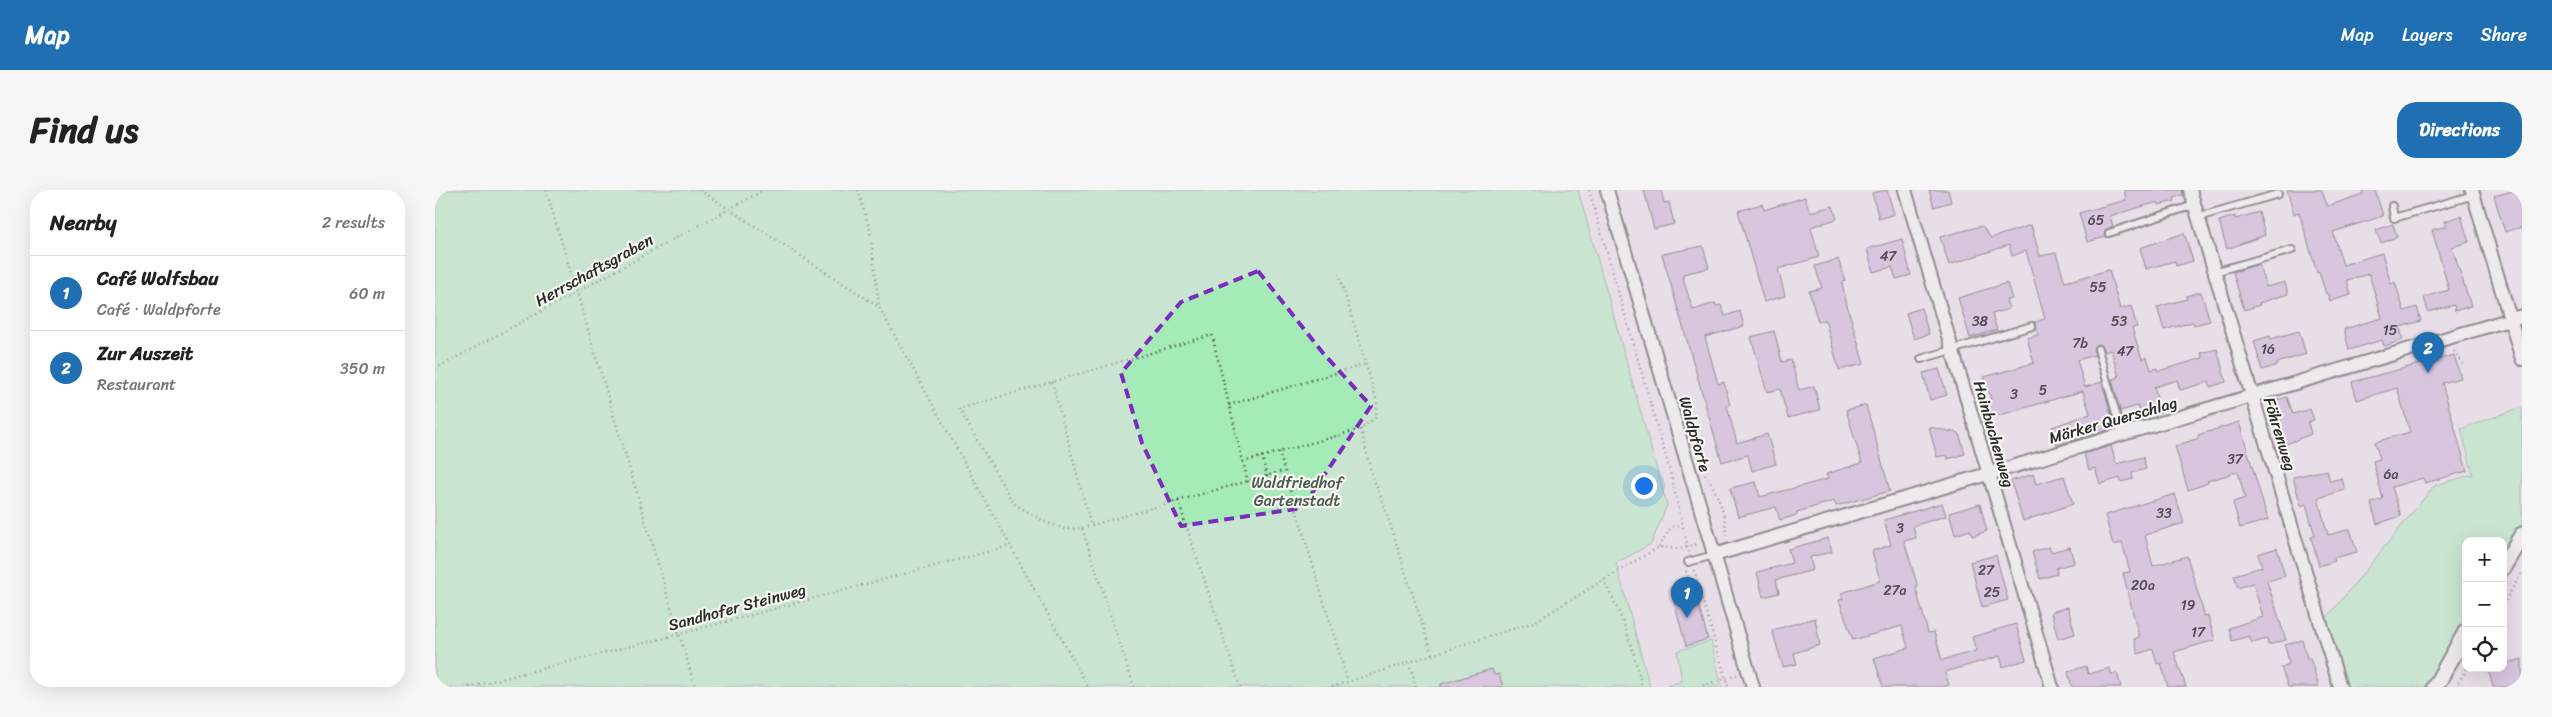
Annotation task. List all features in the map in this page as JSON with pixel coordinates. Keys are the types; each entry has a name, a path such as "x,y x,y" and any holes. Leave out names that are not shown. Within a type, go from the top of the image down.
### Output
{"street":[{"name":"Waldpforte","path":"1607,190 1753,687"},
{"name":"Hainbuchenweg","path":"1905,190 2052,687"},
{"name":"Föhrenweg","path":"2190,190 2340,687"},
{"path":"2473,192 2516,318 2522,359"},
{"name":"Märker Querschlag","path":"1714,555 2516,318"},
{"path":"2507,560 2522,535"},
{"path":"2435,687 2462,639"}],"lane":[{"path":"2392,206 2394,218 2473,192"},
{"path":"2109,233 2196,211 2278,194"},
{"path":"2214,272 2291,250"},
{"path":"1921,359 2032,326"},
{"path":"2098,349 2123,435"},
{"path":"1690,562 1714,555"}],"path":[{"path":"546,190 575,293 695,687"},
{"path":"700,190 879,307"},
{"name":"Herrschaftsgraben","path":"435,369 764,190"},
{"path":"858,190 870,231 879,307 1088,687"},
{"path":"1589,190 1671,471 1690,562 1698,582 1729,687"},
{"path":"1243,462 1361,429 1376,417 1377,402 1339,274"},
{"path":"1248,482 1212,335 959,409 1014,504 1047,523 1065,529 1091,526 1248,482 1283,471"},
{"path":"1229,405 1366,364"},
{"path":"1052,382 1091,526"},
{"path":"1361,429 1371,472 1384,505 1432,655"},
{"path":"1279,452 1283,471 1348,682"},
{"path":"1262,456 1267,476"},
{"path":"1178,501 1240,687"},
{"path":"1332,687 1534,622 1659,547 1671,527 1682,524"},
{"path":"1082,528 1134,687"},
{"path":"1659,547 1679,549 1710,540"},
{"name":"Sandhofer Steinweg","path":"469,687 680,634 1009,546"},
{"path":"2507,598 2522,572"},
{"path":"1603,580 1620,610 1630,636 1643,687"},
{"path":"1691,586 1690,584 1698,582"},
{"path":"1409,662 1416,687"},
{"path":"1698,687 1748,672"},
{"path":"2456,687 2465,672"}],"highlighted area":[{"path":"1258,271 1323,353 1371,406 1302,508 1181,526 1142,443 1121,373 1181,302"}],"green space":[{"name":"Waldfriedhof Gartenstadt","path":"435,190 1578,190 1667,505 1651,544 1616,563 1650,687 435,687"},
{"path":"2522,407 2522,523 2507,548 2507,537 2462,537 2462,627 2427,687 2346,687 2326,619 2434,486 2473,474 2461,429"},
{"path":"1711,641 1722,687 1665,687 1682,681 1677,651"}],"building":[{"path":"1644,190 1661,190 1664,203 1669,202 1674,224 1654,229"},
{"path":"1887,190 1894,214 1879,219 1872,193"},
{"path":"1929,190 1948,190 1951,202 1934,207"},
{"path":"2124,190 2182,190 2183,195 2174,198 2175,201 2159,205 2158,202 2110,216 2113,226 2105,230 2106,237 2087,242 2079,213 2126,200"},
{"path":"2287,190 2322,190 2327,206 2363,194 2362,190 2375,190 2383,216 2333,232 2343,265 2382,253 2391,284 2395,282 2404,311 2417,307 2421,321 2400,327 2403,340 2384,346 2382,340 2349,350 2344,329 2382,318 2369,274 2347,280 2351,295 2330,301 2319,272 2317,273 2299,212 2294,214"},
{"path":"2522,190 2522,227 2505,232 2494,196"},
{"path":"1805,197 1810,212 1833,206 1837,219 1811,227 1819,257 1778,269 1785,296 1764,302 1738,211 1762,204 1764,210"},
{"path":"2259,212 2265,235 2227,249 2219,221 2235,216 2235,219"},
{"path":"2461,216 2469,242 2452,247 2471,306 2455,311 2454,305 2428,312 2424,297 2449,290 2432,230 2447,226 2445,221"},
{"path":"2393,224 2397,237 2381,243 2376,230"},
{"path":"2031,225 2040,256 2056,253 2065,282 2109,270 2120,309 2131,306 2137,327 2132,328 2142,359 2147,357 2151,370 2157,368 2158,371 2203,358 2201,353 2217,349 2226,382 2210,387 2209,382 2180,390 2177,380 2154,387 2161,412 2142,418 2138,406 2120,411 2112,379 2119,377 2111,350 2104,352 2102,346 2097,344 2093,348 2095,355 2077,360 2085,387 2102,382 2115,428 2057,445 2052,427 2090,414 2083,391 1990,418 1985,401 1991,399 1984,377 2034,363 2027,338 2038,335 2035,322 2045,319 2026,251 2012,256 2009,245 1949,265 1940,237 1982,226 1991,238"},
{"path":"2184,233 2193,261 2176,266 2175,261 2146,269 2140,248"},
{"path":"1902,239 1911,275 1896,279 1892,267 1873,272 1867,249"},
{"path":"1703,246 1709,268 1683,274 1684,282 1693,310 1715,303 1716,306 1721,305 1725,316 1740,311 1744,326 1705,337 1718,384 1724,382 1730,405 1727,406 1737,443 1767,434 1776,464 1752,471 1748,455 1722,462 1662,254"},
{"path":"1838,259 1845,280 1842,283 1847,305 1864,364 1839,370 1825,320 1818,322 1809,291 1822,288 1815,266"},
{"path":"2259,264 2266,287 2285,282 2288,294 2244,310 2233,272"},
{"path":"2007,283 2012,299 2006,300 2009,309 1992,314 1997,330 1970,338 1958,298"},
{"path":"2201,292 2210,321 2194,325 2193,322 2164,330 2157,307 2187,299 2186,296"},
{"path":"1921,308 1929,334 1914,339 1906,313"},
{"path":"1774,331 1782,362 1791,360 1799,390 1814,386 1820,410 1788,418 1780,389 1767,392 1751,337"},
{"path":"2299,331 2306,354 2262,370 2254,341 2270,336 2271,339"},
{"path":"2454,355 2461,378 2442,383 2467,471 2425,483 2423,478 2392,487 2401,516 2377,524 2371,503 2383,499 2373,461 2380,459 2375,442 2410,432 2397,388 2357,400 2352,382"},
{"path":"1939,369 1947,395 1930,400 1923,373"},
{"path":"2287,397 2293,414 2310,409 2314,420 2308,422 2311,434 2284,445 2271,402"},
{"path":"1866,405 1890,491 1836,506 1834,501 1797,512 1797,515 1780,520 1776,507 1738,517 1730,488 1756,482 1760,497 1828,479 1826,474 1862,463 1846,410"},
{"path":"2239,422 2268,520 2240,528 2233,502 2245,498 2238,472 2207,481 2208,483 2188,490 2175,446 2199,438 2198,435"},
{"path":"1929,427 1959,433 1965,454 1948,459 1947,455 1937,457"},
{"path":"2111,446 2116,464 2143,457 2146,469 2132,473 2133,479 2121,482 2120,478 2100,484 2095,468 2089,470 2084,454"},
{"path":"2327,470 2330,481 2342,478 2345,490 2318,498 2328,535 2350,529 2357,552 2334,558 2335,561 2319,566 2311,537 2315,536 2306,504 2301,506 2293,477"},
{"path":"2033,474 2036,484 2064,476 2073,504 2023,521 2011,481"},
{"path":"2175,494 2184,523 2145,535 2153,566 2187,556 2205,617 2208,616 2215,640 2174,652 2186,687 2168,687 2161,663 2157,664 2153,649 2138,654 2134,639 2139,637 2123,573 2130,572 2122,543 2113,545 2105,515"},
{"path":"1942,503 1946,516 1913,526 1916,538 1904,541 1918,587 1916,588 1928,633 1934,632 1942,660 1976,651 1972,637 2016,624 2026,660 2003,667 2000,656 1945,672 1949,685 1942,687 1883,687 1874,658 1908,648 1902,626 1853,640 1839,600 1843,599 1841,593 1880,581 1872,551 1891,545 1884,520"},
{"path":"1980,504 1987,531 1972,536 1970,530 1955,535 1949,513"},
{"path":"1828,538 1832,552 1810,557 1813,570 1776,580 1779,593 1763,597 1757,572 1792,563 1788,549"},
{"path":"2049,547 2051,552 2070,547 2074,563 2056,568 2057,574 2040,579 2032,552"},
{"path":"2277,548 2285,576 2267,581 2286,640 2268,645 2267,639 2252,643 2249,636 2232,641 2229,628 2263,617 2253,583 2238,588 2234,575 2262,567 2258,554"},
{"path":"1996,555 2008,600 1982,607 1970,562"},
{"path":"1687,583 1689,587 1693,586 1708,639 1686,646 1670,588"},
{"path":"2068,607 2075,634 2058,639 2051,612"},
{"path":"1815,618 1820,645 1794,653 1797,664 1783,667 1772,630"},
{"path":"2302,640 2319,687 2288,687 2281,667 2289,664 2285,645"},
{"path":"2522,659 2522,687 2493,687 2489,672 2507,672 2507,663"},
{"path":"2086,666 2088,674 2110,668 2111,674 2117,673 2121,687 2072,687 2068,672"},
{"path":"1492,669 1494,675 1499,674 1503,687 1441,687 1441,684"}],"place":[{"name":"Zur Auszeit","path":"2428,373"},
{"name":"Café Wolfsbau","path":"1687,618"}]}
